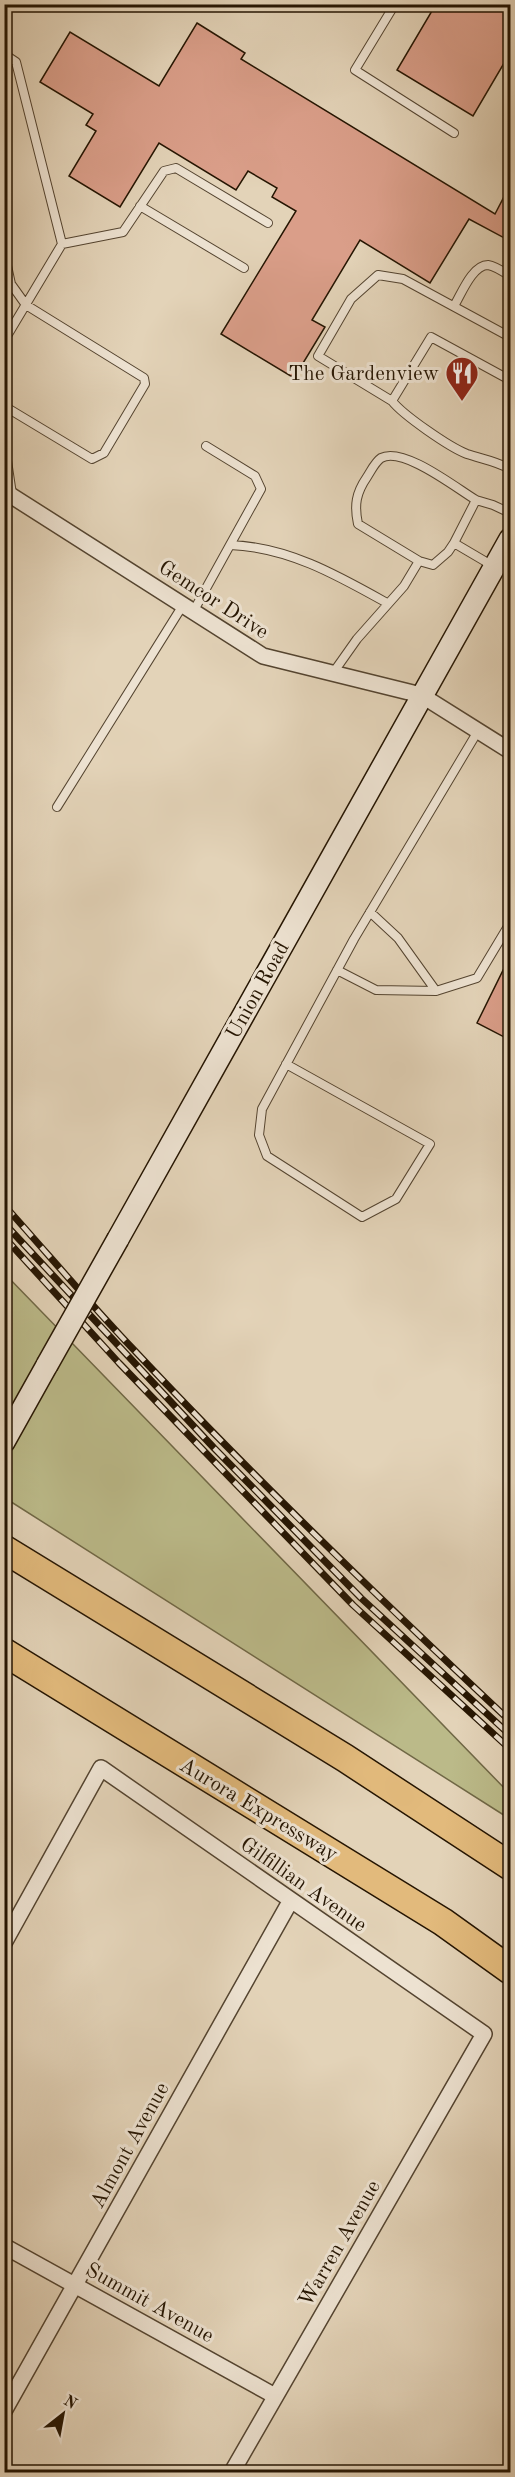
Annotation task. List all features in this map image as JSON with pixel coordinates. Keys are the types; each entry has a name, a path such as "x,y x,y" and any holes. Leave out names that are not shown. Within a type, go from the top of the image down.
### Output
{"highway":[{"path":"4,1549 345,1758 510,1866"},
{"name":"Aurora Expressway","path":"4,1652 443,1922 510,1970"}],"main road":[{"name":"Union Road","path":"4,1442 421,695 509,544"}],"street":[{"name":"Gemcor Drive","path":"8,493 263,656 421,695 510,751"},
{"name":"Gilfillian Avenue","path":"4,1943 101,1768 484,2034"},
{"name":"Almont Avenue","path":"4,2410 291,1900"},
{"name":"Warren Avenue","path":"232,2472 484,2034"},
{"name":"Summit Avenue","path":"4,2246 275,2396"}],"lane":[{"path":"395,4 355,70 454,133"},
{"path":"4,54 16,62 62,244 4,341"},
{"path":"62,244 123,232 164,171 176,168 268,223"},
{"path":"140,206 244,268"},
{"path":"4,252 11,284 26,305 144,378 145,384 104,453 92,459 4,406"},
{"path":"454,306 474,273 482,266 490,265 510,276"},
{"path":"510,338 403,279 378,275 351,299 318,356 392,400 402,413 465,453 499,462 510,469"},
{"path":"392,400 431,337 510,381"},
{"path":"4,441 8,493"},
{"path":"57,807 230,545 261,489 255,476 206,446"},
{"path":"476,500 454,543 448,552 433,565 419,561 358,524 355,509 358,490 379,459 392,455 407,458 476,500 510,513"},
{"path":"454,543 494,567"},
{"path":"230,545 256,546 326,568 387,603"},
{"path":"333,674 357,639 404,586 419,561"},
{"path":"286,1064 430,1144 396,1199 362,1217 267,1156 259,1135 262,1109 286,1064 337,970 370,912 478,731"},
{"path":"370,912 398,938 436,991"},
{"path":"337,970 376,990 436,991 477,978 510,923"}],"shaded area":[{"path":"4,1273 510,1794 510,1819 5,1498"}],"building":[{"path":"436,4 510,4 510,53 473,116 397,70"},
{"path":"197,23 245,53 241,59 495,214 510,185 510,241 469,219 430,283 360,240 312,320 325,327 294,378 221,334 296,211 272,197 277,188 248,171 236,190 159,143 120,207 69,176 96,131 86,125 93,114 40,82 70,32 159,86"},
{"path":"510,956 510,1040 477,1023"}],"railway":[{"path":"4,1205 118,1333 226,1446 510,1721"},
{"path":"4,1223 214,1448 361,1598 510,1735"},
{"path":"4,1237 119,1363 353,1605 510,1749"}],"place":[{"name":"The Gardenview","path":"462,402"}]}
